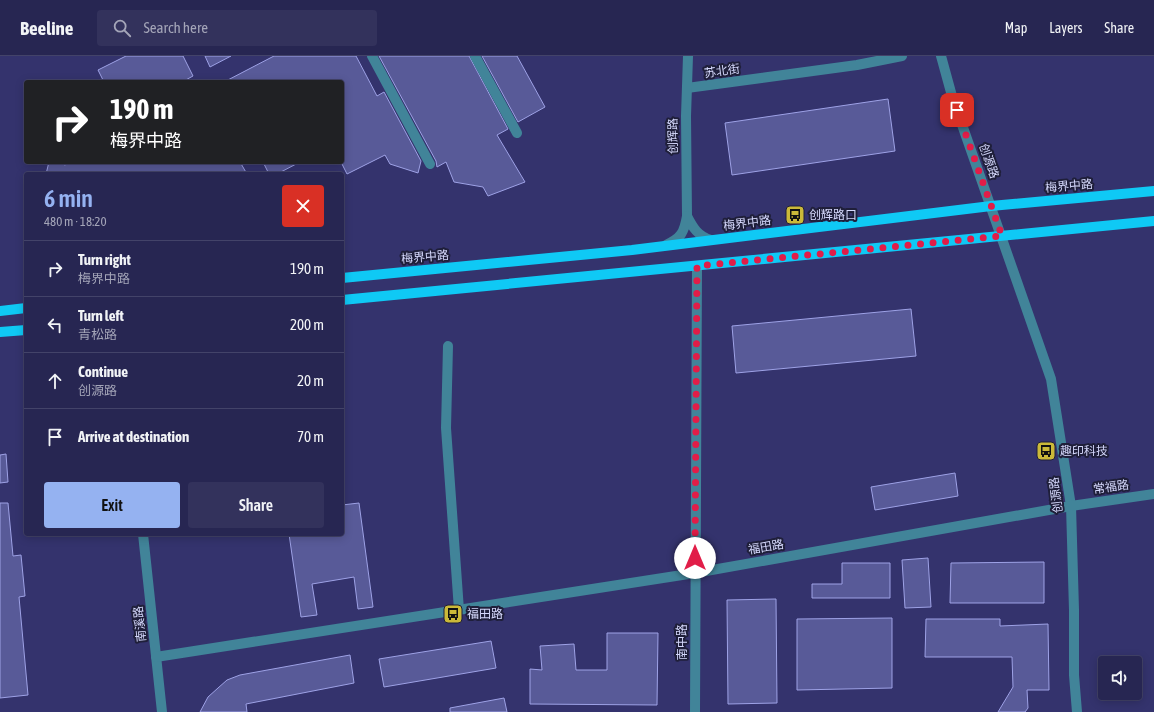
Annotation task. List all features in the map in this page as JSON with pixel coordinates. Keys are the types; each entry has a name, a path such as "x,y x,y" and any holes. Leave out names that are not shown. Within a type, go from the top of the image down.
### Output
{"main road":[{"name":"梅界中路","path":"344,278 665,246 991,206 1154,191"},
{"path":"344,300 1154,221"},
{"path":"0,311 24,308"},
{"path":"0,332 24,330"}],"street":[{"path":"372,56 430,164"},
{"path":"475,56 517,134"},
{"name":"创辉路","path":"687,216 686,116 688,56"},
{"name":"苏北街","path":"687,88 857,65 902,56"},
{"name":"创源路","path":"941,56 952,96 1051,379 1071,506 1074,675 1077,712"},
{"path":"687,216 695,231 711,240"},
{"path":"665,246 676,240 682,234 687,216"},
{"name":"南中路","path":"695,712 697,266"},
{"path":"448,346 446,428 459,610"},
{"name":"常福路","path":"1071,506 1154,494"},
{"name":"福田路","path":"156,657 695,573 1071,506"},
{"name":"南溪路","path":"143,536 162,712"}],"building":[{"path":"126,56 183,56 193,76 186,80 103,80 98,70"},
{"path":"205,56 231,56 210,67"},
{"path":"274,56 356,56 377,96 384,92 421,161 418,173 390,164 385,155 347,174 342,164 344,164 344,80 228,80"},
{"path":"379,56 469,56 508,129 497,135 525,182 488,196 483,187 454,182 446,162 437,167 436,161"},
{"path":"482,56 517,56 545,107 518,122"},
{"path":"888,99 895,151 732,175 725,123"},
{"path":"48,164 241,164 246,172 46,172"},
{"path":"264,164 296,164 281,172 268,172"},
{"path":"911,309 916,356 736,373 732,326"},
{"path":"6,454 8,482 0,483 0,455"},
{"path":"955,473 958,496 875,510 871,487"},
{"path":"0,503 8,503 13,556 21,555 25,596 19,597 28,695 0,698"},
{"path":"359,503 373,607 358,609 354,577 312,584 317,615 301,617 289,536 344,536 344,505"},
{"path":"928,558 931,607 905,608 902,560"},
{"path":"1044,562 1044,603 950,603 951,563"},
{"path":"842,563 890,563 890,598 812,598 812,584 842,584"},
{"path":"776,599 777,703 728,704 727,600"},
{"path":"892,618 892,688 797,690 797,619"},
{"path":"926,619 1000,619 1000,626 1048,624 1049,690 1027,690 1028,708 1025,712 998,712 1013,687 1012,657 925,657"},
{"path":"607,633 658,633 657,705 530,704 530,669 542,670 540,646 574,644 576,670 607,670"},
{"path":"491,641 496,668 384,687 379,659"},
{"path":"350,655 354,683 246,704 247,712 200,712 208,697 227,680 240,675"},
{"path":"504,698 507,712 450,712 450,708"}],"place":[{"name":"创辉路口","path":"795,215"},
{"name":"趣印科技","path":"1046,451"},
{"name":"福田路","path":"453,614"}],"route":[{"path":"695,558 697,266 1002,236 957,110"}]}
